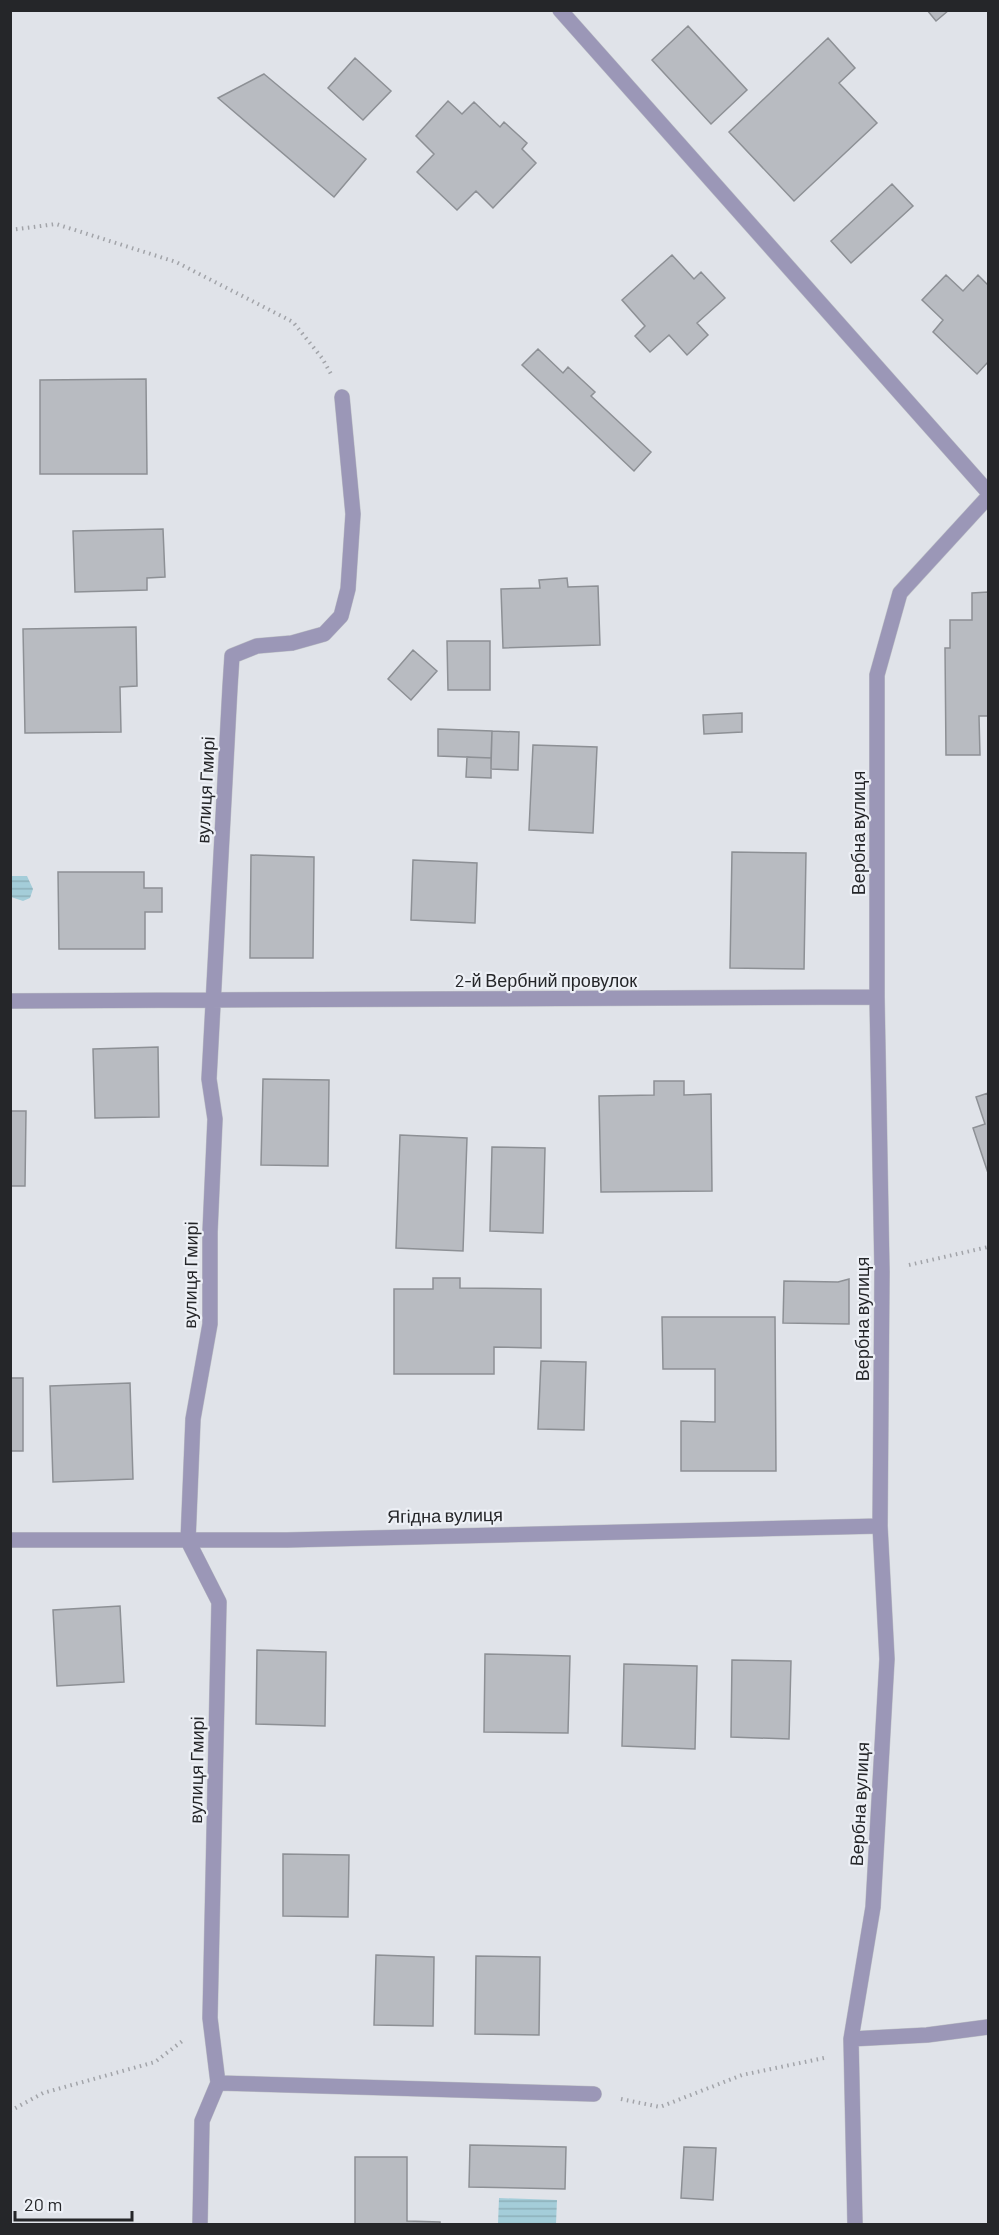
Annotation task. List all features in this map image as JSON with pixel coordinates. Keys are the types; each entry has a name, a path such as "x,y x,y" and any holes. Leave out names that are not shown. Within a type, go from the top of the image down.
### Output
{"street":[{"path":"560,10 988,492"},
{"name":"вулиця Гмирі","path":"200,2224 202,2121 218,2083 210,2018 219,1602 188,1541 193,1419 210,1324 210,1232 215,1119 209,1079 232,656 257,646 292,643 324,634 341,616 348,589 353,514 342,397"},
{"name":"Вербна вулиця","path":"855,2224 851,2046 873,1907 887,1659 880,1526 882,1272 877,997 877,675 900,593 988,496"},
{"name":"2-й Вербний провулок","path":"10,1001 877,997"},
{"name":"Ягідна вулиця","path":"10,1540 188,1541 880,1526"},
{"path":"851,2046 988,2026"},
{"path":"218,2083 594,2094"}],"path":[{"path":"10,230 56,224 186,268 293,321 322,358 342,397"},
{"path":"882,1272 988,1247"},
{"path":"10,2111 43,2093 155,2062 210,2018"},
{"path":"594,2094 660,2107 742,2075 851,2046"}],"water":[{"path":"10,876 27,876 33,889 30,898 23,901 11,897"},
{"path":"499,2198 557,2200 556,2224 498,2224"}],"building":[{"path":"927,10 949,10 936,21"},
{"path":"688,26 747,90 711,124 652,60"},
{"path":"828,38 855,68 839,83 877,123 794,201 729,132"},
{"path":"355,58 391,91 363,120 328,88"},
{"path":"264,74 366,159 334,197 218,98"},
{"path":"448,101 462,114 474,102 500,127 504,122 527,143 522,149 536,163 493,208 476,191 457,210 417,172 434,154 416,136"},
{"path":"892,184 913,206 851,263 831,241"},
{"path":"672,255 694,279 701,272 725,298 697,323 708,335 687,355 669,335 650,352 635,336 645,326 622,300"},
{"path":"946,275 963,291 978,275 988,285 988,362 977,374 933,332 943,320 922,300"},
{"path":"538,349 563,373 568,367 595,392 591,396 651,452 634,471 522,365"},
{"path":"146,379 147,474 40,474 40,380"},
{"path":"163,529 165,577 147,578 147,590 75,592 73,531"},
{"path":"567,578 568,587 598,586 600,645 503,648 501,589 540,588 539,580"},
{"path":"988,592 988,716 979,716 980,755 946,755 945,648 950,648 950,620 972,620 972,593"},
{"path":"136,627 137,686 120,687 121,732 25,733 23,629"},
{"path":"447,641 490,641 490,690 448,690"},
{"path":"413,650 437,671 411,700 388,679"},
{"path":"742,713 742,732 704,734 703,715"},
{"path":"438,729 492,731 491,758 438,756"},
{"path":"492,731 519,732 518,770 491,769"},
{"path":"533,745 597,747 593,833 529,830"},
{"path":"467,757 491,758 491,778 466,777"},
{"path":"732,852 806,853 804,969 730,968"},
{"path":"251,855 314,857 313,958 250,958"},
{"path":"413,860 477,863 475,923 411,920"},
{"path":"58,872 144,872 144,888 162,888 162,912 145,912 145,949 59,949"},
{"path":"158,1047 159,1117 95,1118 93,1049"},
{"path":"263,1079 329,1080 328,1166 261,1165"},
{"path":"654,1081 684,1081 684,1095 711,1094 712,1191 601,1192 599,1096 654,1095"},
{"path":"988,1093 988,1173 973,1128 985,1124 976,1097"},
{"path":"10,1111 26,1111 25,1186 10,1186"},
{"path":"400,1135 467,1138 463,1251 396,1248"},
{"path":"492,1147 545,1148 543,1233 490,1231"},
{"path":"433,1278 460,1278 460,1288 541,1289 541,1348 494,1347 494,1374 394,1374 394,1289 433,1289"},
{"path":"849,1279 849,1324 783,1323 784,1281 838,1282"},
{"path":"662,1317 775,1317 776,1471 681,1471 681,1421 715,1422 715,1369 663,1369"},
{"path":"541,1361 586,1362 584,1430 538,1429"},
{"path":"10,1378 23,1378 23,1451 10,1451"},
{"path":"130,1383 133,1479 53,1482 50,1386"},
{"path":"120,1606 124,1682 57,1686 53,1610"},
{"path":"257,1650 326,1652 325,1726 256,1724"},
{"path":"485,1654 570,1656 568,1733 484,1732"},
{"path":"732,1660 791,1661 789,1739 731,1737"},
{"path":"624,1664 697,1666 695,1749 622,1746"},
{"path":"283,1854 349,1855 348,1917 283,1916"},
{"path":"376,1955 434,1957 433,2026 374,2025"},
{"path":"476,1956 540,1957 539,2035 475,2034"},
{"path":"470,2145 566,2147 565,2189 469,2187"},
{"path":"684,2147 716,2148 713,2200 681,2198"},
{"path":"355,2157 407,2157 407,2221 440,2222 440,2224 355,2224"}]}
